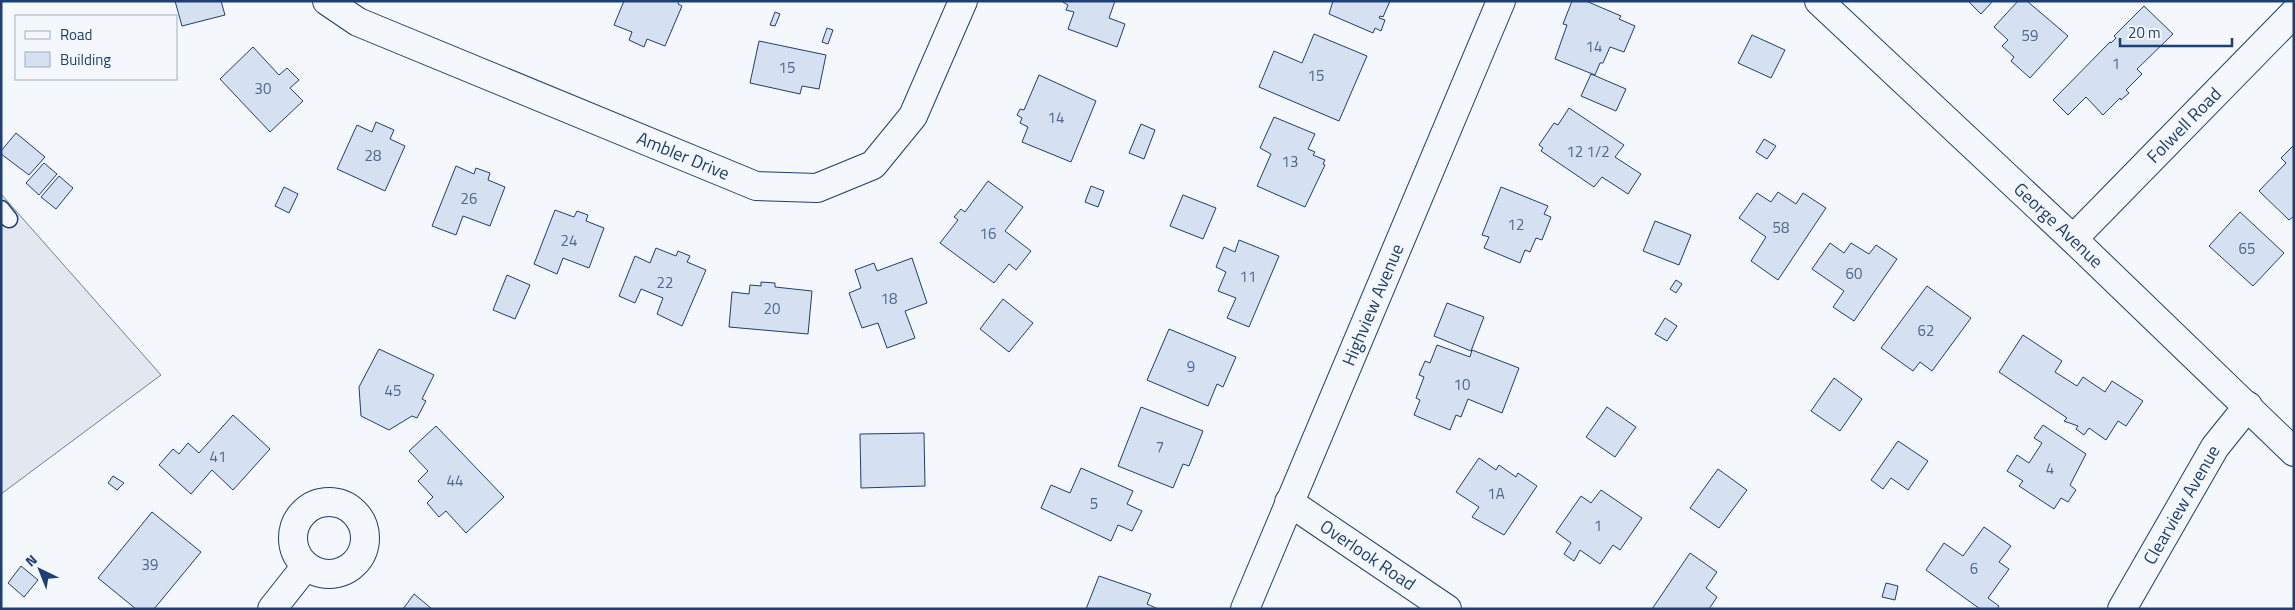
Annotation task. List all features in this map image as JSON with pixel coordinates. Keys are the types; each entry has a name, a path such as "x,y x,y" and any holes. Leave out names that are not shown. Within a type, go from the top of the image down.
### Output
{"street":[{"name":"Ambler Drive","path":"327,1 358,22 756,186 817,188 873,165 913,116 963,1"},
{"name":"Highview Avenue","path":"1245,609 1501,1"},
{"name":"George Avenue","path":"1820,1 2073,239 2294,452"},
{"name":"Folwell Road","path":"2073,239 2294,12"},
{"name":"Clearview Avenue","path":"2122,609 2215,447 2248,406"},
{"name":"Overlook Road","path":"1289,502 1447,609"},
{"path":"272,609 306,566"}],"shaded area":[{"path":"1,194 161,375 1,494"}],"building":[{"path":"175,1 221,1 225,15 182,26"},
{"path":"624,1 679,1 678,4 682,6 665,46 647,39 644,47 629,40 632,32 614,25"},
{"path":"1061,1 1115,1 1109,18 1125,24 1117,47 1068,29 1074,12 1066,10 1068,5"},
{"path":"1333,1 1390,1 1383,17 1380,16 1379,18 1385,20 1381,31 1375,28 1373,33 1329,14"},
{"path":"1572,1 1586,1 1621,16 1619,19 1635,26 1624,52 1610,47 1595,75 1555,59 1567,25 1563,24"},
{"path":"1968,1 1993,1 1981,14"},
{"path":"2018,1 2027,1 2068,36 2030,78 2011,61 2014,57 2002,46 2008,40 1994,27"},
{"path":"2144,6 2173,34 2137,69 2142,74 2126,90 2129,93 2121,100 2120,98 2103,115 2086,97 2068,115 2053,100 2116,38 2114,36"},
{"path":"775,12 780,14 775,26 770,25"},
{"path":"827,28 833,30 828,44 822,42"},
{"path":"1314,34 1367,56 1339,121 1259,87 1274,51 1302,63"},
{"path":"1752,35 1785,50 1771,78 1738,63"},
{"path":"759,41 826,55 819,89 802,86 800,94 750,83"},
{"path":"253,47 279,75 287,68 299,80 290,88 303,101 270,132 220,79"},
{"path":"1591,74 1626,89 1616,111 1581,96"},
{"path":"1039,75 1096,101 1071,162 1022,142 1028,127 1020,123 1022,118 1017,115 1020,109 1024,110"},
{"path":"1569,108 1624,145 1615,157 1641,174 1628,194 1602,177 1594,187 1541,151 1543,148 1539,145 1554,123 1558,125"},
{"path":"1274,117 1315,134 1308,149 1315,152 1313,155 1325,160 1323,164 1325,165 1305,207 1257,186 1271,154 1260,148"},
{"path":"376,122 394,130 390,139 405,146 385,191 337,169 357,125 372,132"},
{"path":"1141,124 1155,130 1144,159 1129,153"},
{"path":"16,133 45,157 29,175 1,154 1,151"},
{"path":"1764,139 1776,146 1767,159 1756,152"},
{"path":"2294,145 2294,216 2289,220 2259,191 2286,163 2281,158"},
{"path":"44,163 57,174 39,195 26,183"},
{"path":"456,166 474,174 476,168 490,173 488,180 505,187 490,226 463,216 456,235 432,226"},
{"path":"59,176 73,188 56,209 41,197"},
{"path":"988,181 1023,207 1005,231 1031,251 1016,270 1009,264 994,283 940,243 958,220 954,217 961,209 965,212"},
{"path":"1091,186 1104,191 1098,207 1085,202"},
{"path":"284,187 298,194 289,213 275,206"},
{"path":"1501,187 1548,206 1544,214 1551,217 1542,240 1536,238 1530,252 1525,250 1520,263 1484,248 1489,237 1482,235"},
{"path":"1778,192 1796,204 1803,193 1826,208 1778,280 1751,261 1766,237 1739,218 1757,193 1771,202"},
{"path":"1183,195 1216,208 1203,239 1170,226"},
{"path":"555,210 574,217 577,211 588,215 586,221 604,228 589,268 563,258 557,274 534,264"},
{"path":"2240,212 2284,253 2253,286 2209,246"},
{"path":"1655,221 1691,235 1679,265 1643,251"},
{"path":"1239,240 1279,256 1249,327 1227,318 1236,298 1218,291 1226,272 1216,267 1224,247 1235,252"},
{"path":"1830,243 1844,253 1851,243 1869,254 1876,245 1897,259 1854,321 1833,307 1844,291 1812,269"},
{"path":"656,248 676,256 678,251 690,256 687,262 706,270 682,326 657,314 663,298 641,289 635,303 619,296 635,256 650,263"},
{"path":"912,258 927,303 905,311 915,338 887,348 878,323 862,328 849,293 861,288 855,270 874,263 877,271"},
{"path":"507,275 530,285 515,319 493,310"},
{"path":"1676,280 1682,284 1676,293 1670,289"},
{"path":"761,282 775,283 775,287 812,291 808,334 729,327 732,292 749,294 750,285 761,286"},
{"path":"1927,286 1971,318 1932,371 1920,362 1913,371 1881,348"},
{"path":"1003,299 1033,323 1009,352 980,329"},
{"path":"1447,303 1484,317 1471,351 1434,336"},
{"path":"1665,318 1677,326 1667,341 1655,334"},
{"path":"1169,329 1236,357 1223,387 1217,384 1208,406 1147,380"},
{"path":"2023,335 2062,361 2055,372 2077,386 2083,377 2105,392 2112,381 2143,401 2126,426 2118,421 2106,440 2089,428 2084,435 2076,429 2078,426 2064,421 2067,418 1999,372"},
{"path":"1437,345 1470,357 1472,350 1519,368 1502,413 1468,399 1461,417 1456,415 1450,430 1414,415 1420,400 1416,398 1424,377 1419,375 1425,361 1430,363"},
{"path":"379,349 434,375 422,399 426,401 417,418 412,416 389,430 361,416 359,387"},
{"path":"1834,378 1862,399 1840,431 1811,411"},
{"path":"1141,407 1203,431 1189,466 1183,464 1173,488 1118,466"},
{"path":"1607,407 1636,427 1615,457 1586,437"},
{"path":"233,415 270,449 233,490 212,470 191,494 159,465 173,449 179,454 188,443 199,453"},
{"path":"2043,425 2086,454 2070,485 2076,490 2068,502 2061,498 2054,509 2019,486 2023,481 2007,471 2017,455 2029,463 2042,443 2034,438"},
{"path":"436,426 504,497 466,533 446,511 439,517 427,503 433,497 418,481 428,471 409,451"},
{"path":"924,433 925,486 861,488 860,434"},
{"path":"1898,441 1928,461 1908,490 1891,478 1883,489 1871,480"},
{"path":"1479,458 1496,470 1499,465 1516,477 1518,473 1537,486 1504,535 1472,517 1479,507 1456,492"},
{"path":"1081,468 1133,491 1127,504 1142,511 1132,531 1118,525 1111,541 1041,508 1051,485 1070,493"},
{"path":"1718,469 1747,490 1719,528 1690,508"},
{"path":"113,476 124,483 117,490 108,483"},
{"path":"1601,490 1642,518 1620,550 1613,545 1600,564 1580,550 1574,561 1564,554 1571,543 1556,532 1581,496 1591,503"},
{"path":"152,512 201,552 154,609 136,609 98,578"},
{"path":"1984,527 2011,546 1999,562 2009,569 1988,598 1999,606 1997,609 1980,609 1926,570 1944,543 1963,556"},
{"path":"1690,553 1717,572 1706,588 1717,597 1709,609 1652,609"},
{"path":"21,566 38,580 24,597 8,583"},
{"path":"1099,576 1151,594 1147,604 1158,609 1086,609"},
{"path":"1886,583 1898,586 1895,600 1882,597"},
{"path":"414,594 432,609 403,609"}]}
